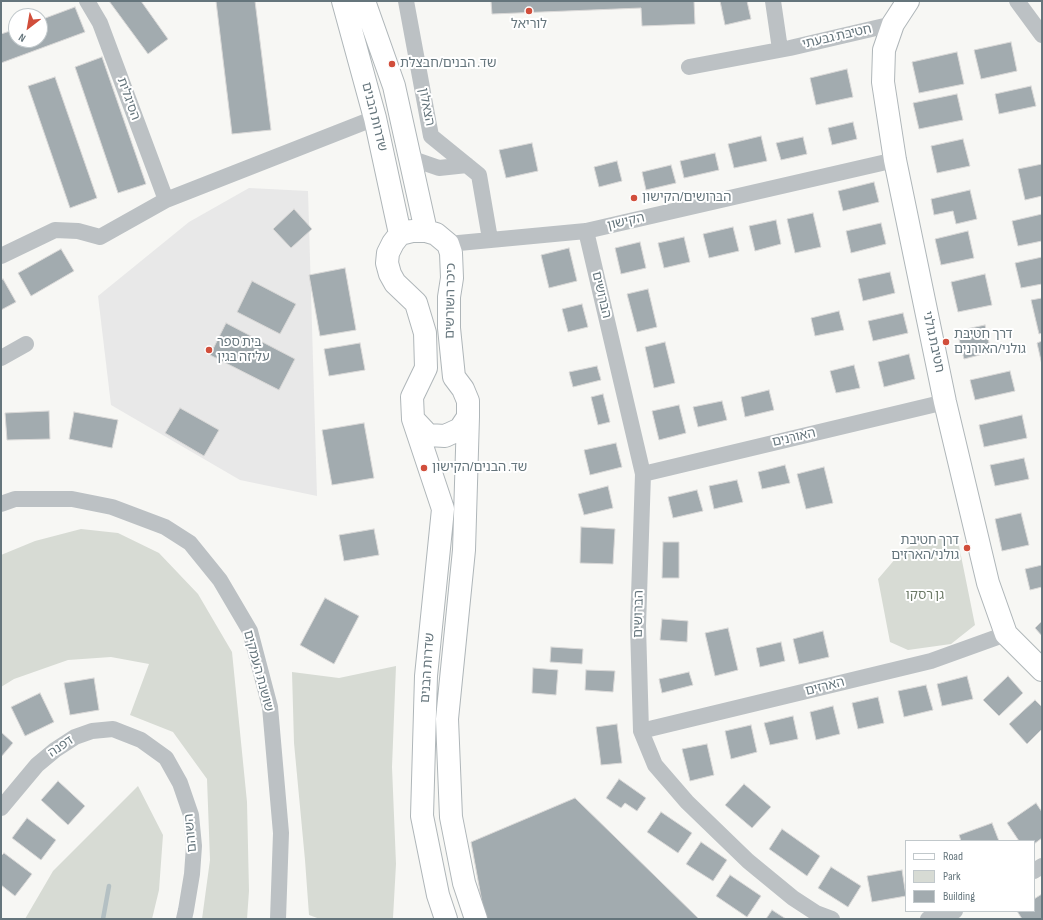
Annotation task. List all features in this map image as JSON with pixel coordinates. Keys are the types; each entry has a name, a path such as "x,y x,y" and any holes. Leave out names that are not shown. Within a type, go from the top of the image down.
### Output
{"main road":[{"name":"שדרות הבנים","path":"343,1 375,118 400,234"},
{"name":"שדרות הבנים","path":"364,1 394,86 426,231"},
{"name":"חטיבת גולני","path":"908,1 893,24 884,50 883,82 894,160 945,402 988,582 1006,634 1042,670"},
{"path":"400,234 426,231"},
{"name":"כיכר השורשים","path":"426,231 436,234 448,244 451,253 452,278 449,297 449,328 454,377 463,389 468,401 468,417"},
{"name":"כיכר השורשים","path":"400,234 388,252 387,263 390,274 396,283 416,302 424,333 426,368 412,397 413,419"},
{"name":"שדרות הבנים","path":"468,417 464,550 447,719 451,817 464,883 476,919"},
{"path":"413,419 428,435 445,436 460,429 468,417"},
{"name":"שדרות הבנים","path":"413,419 443,509 426,676 422,816 438,895 446,919"}],"street":[{"name":"הסיגלית","path":"87,1 100,23 166,200"},
{"name":"הצאלון","path":"406,1 431,136 479,175 490,240"},
{"path":"774,1 780,49"},
{"path":"1017,1 1042,35"},
{"name":"חטיבת גבעתי","path":"689,68 893,24"},
{"path":"1,256 55,230 78,231 100,237 166,200 375,118"},
{"path":"410,158 439,168 467,165"},
{"name":"הקישון","path":"448,244 586,231 894,160"},
{"name":"הברושים","path":"586,231 643,474 638,626 641,731 655,765 687,802 748,861 793,898 816,913 832,919"},
{"path":"1,358 26,344"},
{"name":"האורנים","path":"643,474 945,402"},
{"name":"שושנת העמקים","path":"1,504 15,499 72,499 112,507 165,527 190,543 220,580 250,632 270,707 281,833 278,919"},
{"name":"הארזים","path":"641,731 931,661 1006,634"},
{"name":"דפנה","path":"1,808 37,765 55,750 75,737 92,731 113,729 141,740"},
{"name":"השוהם","path":"141,740 166,758 180,783 191,815 194,853 184,919"},
{"path":"928,919 952,912"}],"shaded area":[{"name":"בית ספר עליזה בגין","path":"249,188 308,191 317,496 240,480 111,405 98,296 189,222"}],"green space":[{"path":"81,529 118,533 159,553 198,594 232,652 247,802 249,891 247,919 202,919 210,860 207,779 173,732 130,715 149,664 111,657 68,660 14,679 1,687 1,555 35,541"},
{"name":"גן רסקו","path":"957,536 975,625 951,644 908,650 890,642 878,579 902,551 925,538"},
{"path":"396,666 392,767 396,864 393,918 320,919 309,915 294,743 292,672 339,678"},
{"path":"138,786 163,835 159,890 152,919 25,919 53,871"}],"building":[{"path":"109,1 141,1 168,39 148,54"},
{"path":"216,1 255,1 271,130 232,134"},
{"name":"לוריאל","path":"491,1 694,1 695,24 642,26 641,8 492,14"},
{"path":"720,1 747,1 751,19 725,25"},
{"path":"75,7 85,32 48,46 48,17"},
{"path":"8,32 8,48 42,48 1,63 1,34"},
{"path":"1011,42 1017,71 981,79 974,50"},
{"path":"957,52 964,84 919,93 912,62"},
{"path":"102,57 146,184 118,193 75,67"},
{"path":"847,69 853,97 816,105 810,78"},
{"path":"55,77 97,198 70,208 28,86"},
{"path":"1031,86 1036,106 999,114 995,94"},
{"path":"957,94 963,120 919,129 913,103"},
{"path":"853,122 857,139 832,145 828,128"},
{"path":"761,136 767,161 734,168 728,144"},
{"path":"803,137 807,154 781,160 776,143"},
{"path":"963,139 970,166 937,173 931,146"},
{"path":"532,143 538,171 506,178 499,150"},
{"path":"715,153 719,170 684,178 680,161"},
{"path":"617,161 622,181 599,187 594,167"},
{"path":"1042,164 1042,196 1025,200 1018,169"},
{"path":"671,165 676,183 646,190 642,172"},
{"path":"874,182 879,202 843,211 838,191"},
{"path":"970,190 977,219 956,224 953,211 934,215 931,199"},
{"path":"294,209 312,229 291,248 273,229"},
{"path":"813,213 821,247 795,253 787,219"},
{"path":"1042,214 1042,241 1018,246 1012,221"},
{"path":"776,220 781,244 755,251 749,226"},
{"path":"881,223 886,244 851,253 846,231"},
{"path":"733,227 739,251 709,258 703,234"},
{"path":"968,231 974,258 941,265 935,239"},
{"path":"684,237 690,262 664,268 658,243"},
{"path":"640,242 646,268 621,274 615,248"},
{"path":"569,248 577,281 549,288 541,255"},
{"path":"61,249 74,271 31,296 18,273"},
{"path":"1042,257 1042,284 1021,288 1015,263"},
{"path":"345,268 356,330 320,336 309,275"},
{"path":"890,272 895,293 863,301 858,279"},
{"path":"985,274 992,305 958,312 951,282"},
{"path":"3,279 16,302 1,310 1,280"},
{"path":"252,281 296,304 280,334 237,312"},
{"path":"648,289 657,327 637,332 627,294"},
{"path":"1042,298 1042,333 1039,334 1031,300"},
{"path":"582,304 588,327 568,332 562,309"},
{"path":"839,311 844,330 815,336 811,318"},
{"path":"903,313 908,333 873,341 868,321"},
{"path":"226,323 295,359 279,390 210,355"},
{"path":"985,325 991,352 964,359 957,331"},
{"path":"1042,341 1042,365 1037,343"},
{"path":"665,342 675,383 654,388 645,347"},
{"path":"360,343 365,370 329,376 324,349"},
{"path":"909,354 915,379 884,387 878,362"},
{"path":"854,365 860,388 836,393 830,371"},
{"path":"597,366 601,380 573,387 569,372"},
{"path":"1010,371 1015,391 975,400 970,380"},
{"path":"769,390 774,410 745,417 741,397"},
{"path":"603,394 610,422 598,425 591,397"},
{"path":"722,401 727,420 698,427 693,407"},
{"path":"679,405 686,433 659,440 652,411"},
{"path":"180,408 219,430 204,456 165,433"},
{"path":"49,411 50,439 7,440 5,413"},
{"path":"74,412 118,420 112,448 69,439"},
{"path":"1022,415 1027,438 984,447 979,425"},
{"path":"364,423 374,478 332,485 322,430"},
{"path":"616,443 622,467 590,475 584,450"},
{"path":"1024,458 1029,479 995,486 990,465"},
{"path":"785,465 790,483 762,489 758,472"},
{"path":"824,467 833,503 806,509 797,474"},
{"path":"737,480 743,502 714,509 709,486"},
{"path":"608,486 613,508 584,515 578,494"},
{"path":"697,490 703,511 673,518 668,497"},
{"path":"1021,513 1029,545 1002,551 995,519"},
{"path":"581,527 615,529 613,564 580,563"},
{"path":"374,529 379,555 344,561 339,535"},
{"path":"663,542 679,542 679,578 662,578"},
{"path":"1042,565 1042,587 1030,590 1025,569"},
{"path":"325,598 359,616 334,664 300,645"},
{"path":"662,619 688,621 687,642 660,640"},
{"path":"1042,621 1042,636 1035,628"},
{"path":"728,628 738,670 715,676 705,633"},
{"path":"823,631 829,657 799,664 793,639"},
{"path":"781,642 785,661 760,667 756,648"},
{"path":"551,647 583,649 582,664 550,662"},
{"path":"533,668 558,670 556,695 532,693"},
{"path":"586,670 615,671 613,692 585,690"},
{"path":"689,672 693,685 662,693 659,679"},
{"path":"967,676 973,699 942,706 937,684"},
{"path":"1008,676 1023,693 999,716 983,700"},
{"path":"94,678 99,710 70,715 64,683"},
{"path":"926,685 933,710 904,717 898,691"},
{"path":"40,693 54,722 25,736 11,707"},
{"path":"878,697 884,723 858,729 852,703"},
{"path":"1035,700 1042,707 1042,729 1027,744 1009,724"},
{"path":"833,706 840,734 816,740 810,712"},
{"path":"793,716 798,739 770,745 764,723"},
{"path":"617,724 622,763 601,765 596,727"},
{"path":"751,725 757,752 731,759 725,731"},
{"path":"1,732 13,743 1,757"},
{"path":"707,744 714,775 690,781 682,749"},
{"path":"619,779 646,798 637,811 625,803 621,808 606,798"},
{"path":"58,781 85,806 68,825 41,800"},
{"path":"744,784 771,807 752,828 725,805"},
{"path":"575,798 699,919 488,919 484,913 471,842"},
{"path":"1036,803 1042,812 1042,838 1035,843 1035,840 1018,840 1007,823"},
{"path":"661,812 692,833 678,853 647,832"},
{"path":"27,818 56,840 41,860 12,838"},
{"path":"992,823 999,840 961,840 959,835"},
{"path":"782,829 820,856 807,876 769,849"},
{"path":"701,842 727,860 713,881 686,864"},
{"path":"4,853 32,874 15,896 1,885 1,856"},
{"path":"831,867 861,886 848,907 818,888"},
{"path":"902,870 905,896 872,902 867,876"},
{"path":"730,875 761,896 747,917 716,896"},
{"path":"1042,894 1042,919 1022,919 1018,912 1035,912 1035,898"},
{"path":"772,910 786,919 766,919"}],"waterway":[{"path":"103,919 109,886"}],"place":[{"name":"לוריאל","path":"529,11"},
{"name":"שד. הבנים/חבצלת","path":"392,64"},
{"name":"הברושים/הקישון","path":"634,198"},
{"name":"דרך חטיבת גולני/האורנים","path":"946,342"},
{"name":"בית ספר עליזה בגין","path":"209,350"},
{"name":"שד. הבנים/הקישון","path":"424,468"},
{"name":"דרך חטיבת גולני/הארזים","path":"967,548"}]}
